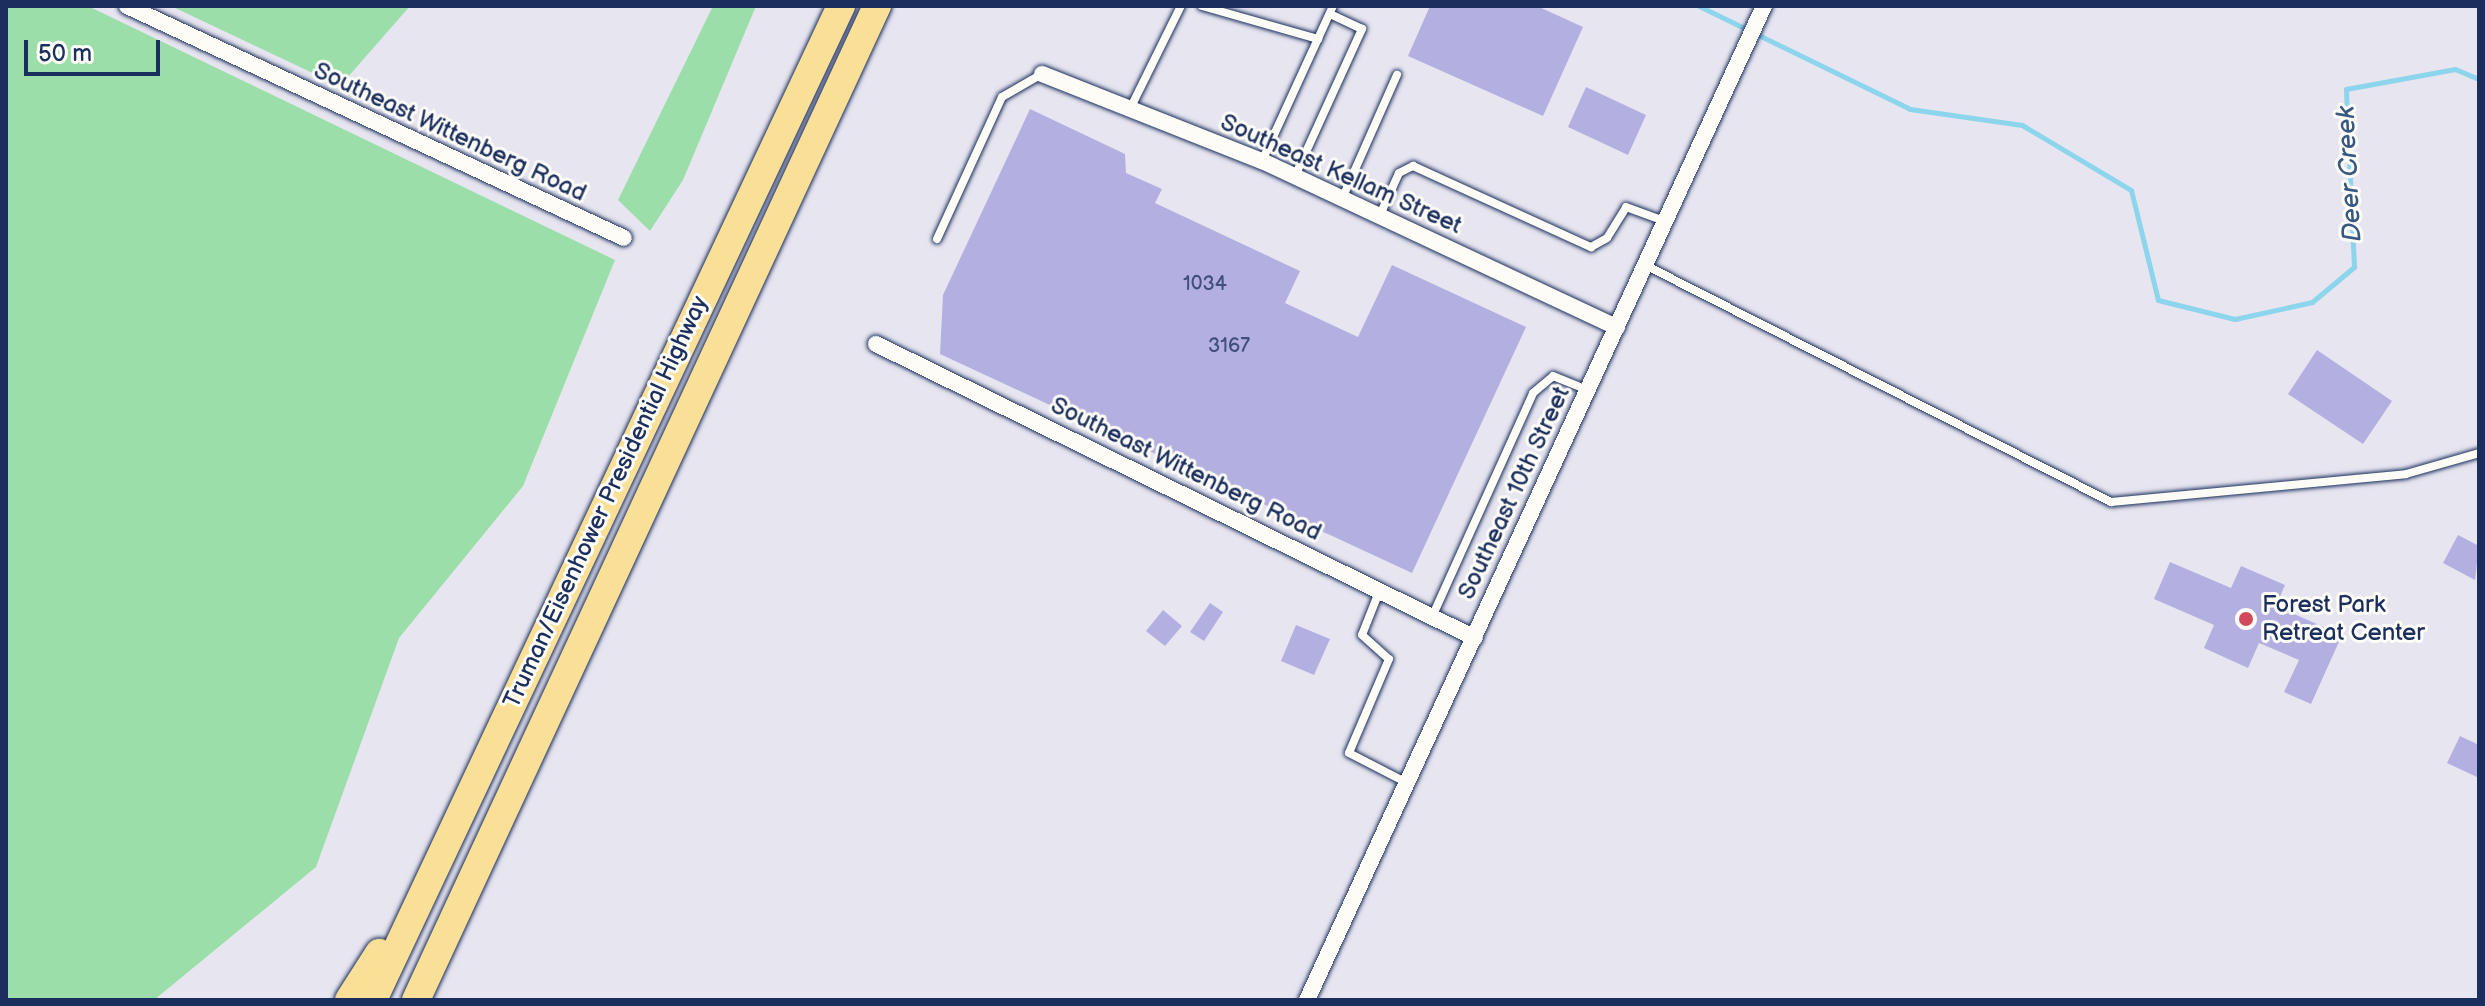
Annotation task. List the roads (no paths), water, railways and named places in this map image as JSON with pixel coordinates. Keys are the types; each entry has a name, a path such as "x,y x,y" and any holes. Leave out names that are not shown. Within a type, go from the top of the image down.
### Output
{"highway":[{"name":"Truman/Eisenhower Presidential Highway","path":"373,1000 841,6"},
{"name":"Truman/Eisenhower Presidential Highway","path":"416,1000 877,6"},
{"path":"837,91 890,6"},
{"path":"349,1000 448,840"},
{"path":"427,1000 451,925"}],"street":[{"name":"Southeast Wittenberg Road","path":"127,6 624,238"},
{"name":"Southeast 10th Street","path":"1307,1000 1764,6"},
{"name":"Southeast Kellam Street","path":"1042,74 1262,161 1617,327"},
{"name":"Southeast Wittenberg Road","path":"876,344 1475,638"}],"lane":[{"path":"1130,109 1181,6"},
{"path":"1202,6 1318,39"},
{"path":"1262,161 1332,10 1362,29 1295,177"},
{"path":"937,239 1002,97 1042,74"},
{"path":"1342,200 1397,75"},
{"path":"1379,217 1399,173 1413,166 1591,247 1607,238 1626,207 1665,222"},
{"path":"1645,265 2111,502 2406,474 2479,453"},
{"path":"1432,617 1533,393 1553,376 1588,390"},
{"path":"1379,591 1362,635 1389,659 1349,753 1407,783"}],"waterway":[{"name":"Deer Creek","path":"1699,6 1910,109 2022,125 2131,190 2158,300 2235,319 2312,302 2354,267 2346,89 2455,69 2479,79"}],"place":[{"name":"Forest Park Retreat Center","path":"2246,619"}]}
